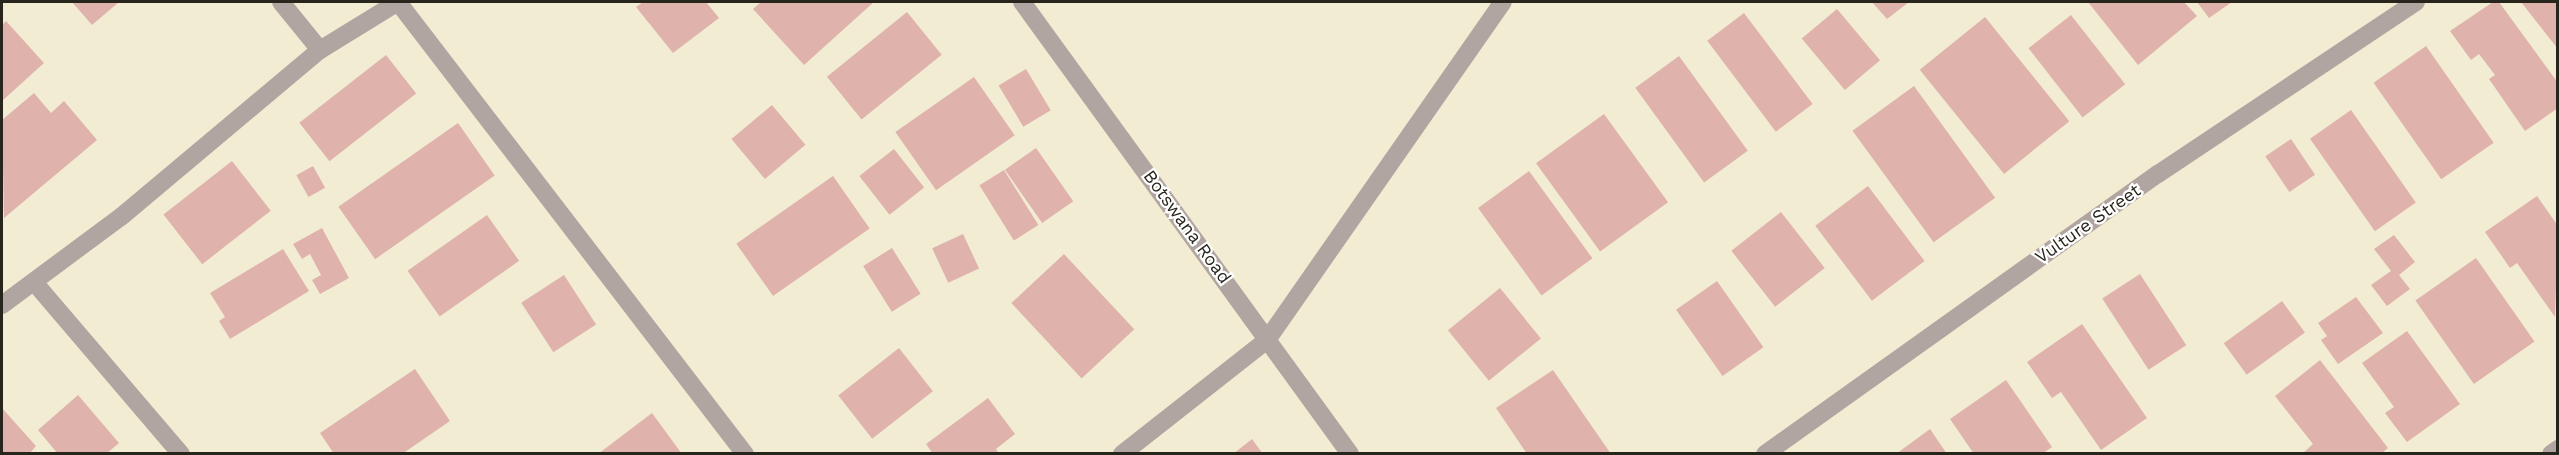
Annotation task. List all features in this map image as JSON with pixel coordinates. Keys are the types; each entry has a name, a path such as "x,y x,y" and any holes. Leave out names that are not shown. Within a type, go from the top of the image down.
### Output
{"street":[{"path":"281,2 320,50"},
{"path":"2,305 122,216 320,50 398,2 745,453"},
{"name":"Botswana Road","path":"1022,2 1350,453"},
{"path":"1122,453 1267,340 1503,2"},
{"name":"Vulture Street","path":"1765,453 2158,174 2416,2"},
{"path":"34,282 181,453"},
{"path":"2551,453 2558,449"}],"building":[{"path":"72,2 119,2 92,25"},
{"path":"643,2 706,2 719,18 673,53 636,7"},
{"path":"761,2 874,2 804,65 753,9"},
{"path":"1872,2 1909,2 1887,19"},
{"path":"2088,2 2184,2 2197,16 2138,65"},
{"path":"2197,2 2232,2 2209,18"},
{"path":"2493,2 2499,2 2558,83 2558,108 2525,131 2489,79 2495,75 2479,54 2471,60 2450,31"},
{"path":"2521,2 2558,2 2558,49"},
{"path":"1837,9 1880,60 1845,90 1802,39"},
{"path":"907,12 942,55 862,120 827,77"},
{"path":"1744,13 1813,104 1776,132 1707,41"},
{"path":"2071,15 2125,84 2083,118 2028,48"},
{"path":"1985,17 2069,121 2004,174 1920,70"},
{"path":"6,21 44,63 2,101 2,25"},
{"path":"2426,46 2494,143 2441,179 2374,83"},
{"path":"386,55 416,94 329,161 299,123"},
{"path":"1679,56 1748,151 1704,182 1635,88"},
{"path":"1026,69 1051,110 1023,127 999,85"},
{"path":"974,77 1015,135 936,190 895,132"},
{"path":"1914,86 1995,198 1934,242 1853,131"},
{"path":"34,93 51,113 64,101 97,140 4,218 2,120"},
{"path":"772,105 805,145 765,179 731,139"},
{"path":"2351,110 2416,203 2375,231 2310,139"},
{"path":"1604,114 1668,202 1600,252 1536,163"},
{"path":"458,123 495,175 375,259 338,207"},
{"path":"2291,139 2315,175 2289,192 2265,156"},
{"path":"1036,148 1073,201 1042,223 1005,170"},
{"path":"894,149 924,188 889,215 859,176"},
{"path":"232,161 271,211 202,264 163,215"},
{"path":"313,166 325,188 309,197 296,175"},
{"path":"1004,170 1038,225 1014,240 979,185"},
{"path":"1529,171 1592,258 1542,295 1478,208"},
{"path":"833,176 870,228 773,296 736,244"},
{"path":"1868,186 1925,261 1872,301 1815,226"},
{"path":"2537,196 2558,226 2555,317 2517,263 2510,268 2485,232"},
{"path":"1781,212 1825,268 1775,307 1731,251"},
{"path":"487,215 519,261 440,317 408,271"},
{"path":"322,228 349,278 320,294 312,280 321,275 310,254 302,259 293,244"},
{"path":"963,234 979,268 948,283 932,248"},
{"path":"2394,235 2415,262 2399,275 2410,289 2387,306 2371,285 2391,271 2374,249"},
{"path":"892,248 921,294 892,312 863,266"},
{"path":"283,249 309,291 230,339 219,321 225,317 210,293"},
{"path":"1064,254 1134,329 1082,378 1011,303"},
{"path":"2476,258 2535,342 2474,384 2415,300"},
{"path":"2140,274 2186,345 2149,370 2102,299"},
{"path":"564,275 596,324 553,352 521,303"},
{"path":"1717,281 1763,347 1723,376 1676,310"},
{"path":"1500,288 1541,339 1489,381 1448,330"},
{"path":"2356,297 2383,333 2338,364 2321,340 2327,336 2318,323"},
{"path":"2282,301 2305,333 2247,375 2224,343"},
{"path":"2082,324 2147,418 2101,450 2061,392 2052,398 2027,362"},
{"path":"2407,331 2460,404 2407,442 2385,413 2394,407 2362,363"},
{"path":"899,348 933,391 872,439 838,395"},
{"path":"2320,360 2388,448 2381,454 2302,454 2313,444 2275,396"},
{"path":"415,369 450,421 402,454 334,454 320,433"},
{"path":"1553,370 1611,454 1527,454 1496,408"},
{"path":"2006,380 2052,447 2042,454 1974,454 1950,419"},
{"path":"78,395 119,443 106,454 58,454 38,430"},
{"path":"988,398 1015,434 996,449 999,454 933,454 926,444"},
{"path":"2,408 36,446 29,454 2,454"},
{"path":"652,413 682,454 598,454"},
{"path":"1930,429 1947,454 1896,454"},
{"path":"1252,439 1263,454 1233,454"}]}
